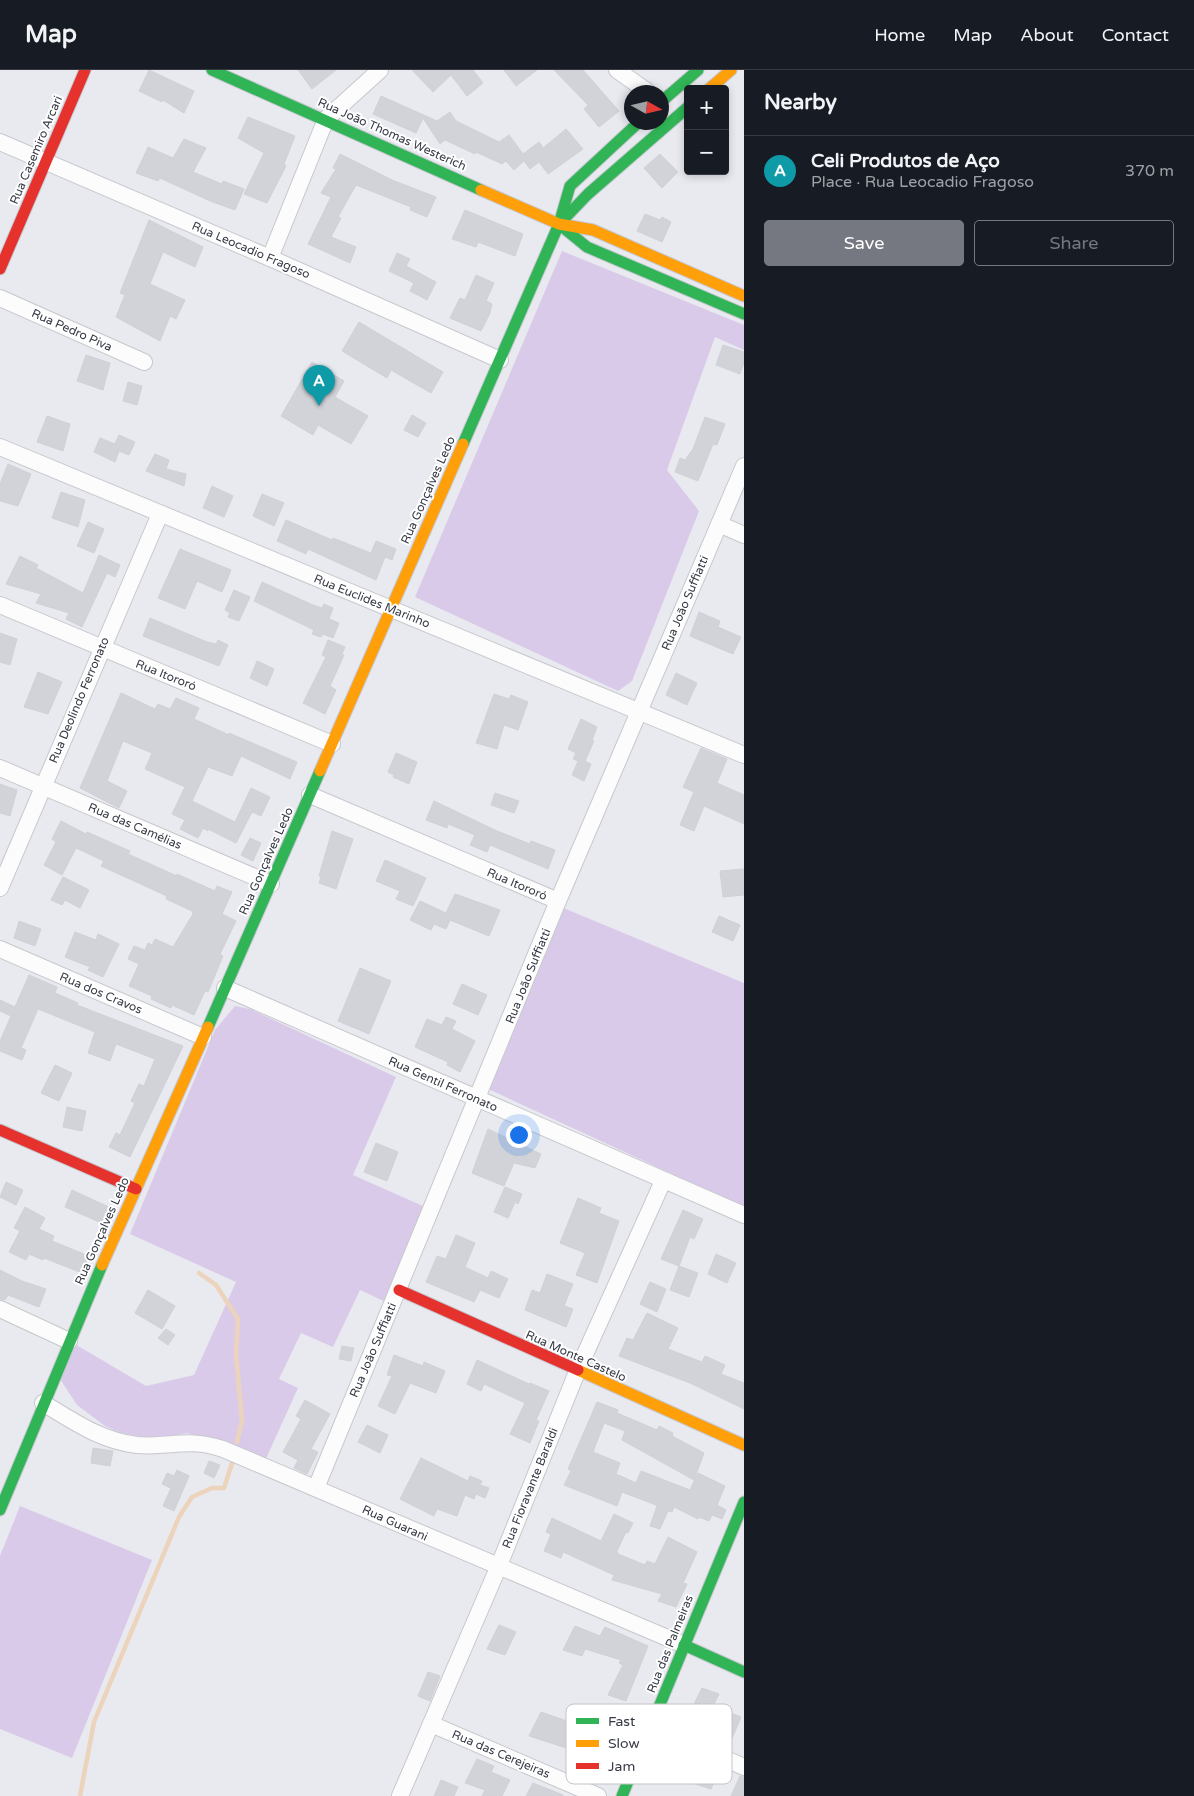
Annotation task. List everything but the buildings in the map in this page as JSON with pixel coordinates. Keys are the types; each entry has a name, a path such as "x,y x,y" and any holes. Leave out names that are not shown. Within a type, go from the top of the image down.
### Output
{"street":[{"name":"Rua Casemiro Arcari","path":"0,269 85,70"},
{"name":"Rua João Thomas Westerich","path":"212,70 559,224 593,230 744,295"},
{"path":"270,258 326,119 380,70"},
{"path":"617,70 638,85"},
{"path":"669,96 698,70"},
{"path":"714,85 731,70"},
{"name":"Rua Gonçalves Ledo","path":"559,224 588,194 684,110"},
{"path":"669,111 675,118"},
{"name":"Rua Gonçalves Ledo","path":"0,1510 68,1340 226,988 559,224 570,186 630,130"},
{"name":"Rua Leocadio Fragoso","path":"0,142 270,258 500,360"},
{"name":"Rua João Thomas Westerich","path":"559,224 587,247 741,312"},
{"path":"648,273 655,257"},
{"path":"741,312 744,295"},
{"name":"Rua Pedro Piva","path":"0,298 144,362"},
{"name":"Rua Euclides Marinho","path":"0,447 744,754"},
{"name":"Rua João Suffiatti","path":"316,1488 478,1099 558,901 744,466"},
{"name":"Rua Deolindo Ferronato","path":"0,888 101,648 160,514"},
{"path":"719,524 744,535"},
{"name":"Rua Itororó","path":"0,605 332,744"},
{"name":"Rua das Camélias","path":"0,768 271,884"},
{"name":"Rua Itororó","path":"310,795 558,901"},
{"name":"Rua dos Cravos","path":"0,949 203,1038"},
{"name":"Rua Gentil Ferronato","path":"226,988 663,1182 744,1215"},
{"path":"0,1130 136,1189"},
{"name":"Rua Fioravante Baraldi","path":"400,1796 498,1568 577,1372 663,1182"},
{"name":"Rua Monte Castelo","path":"398,1290 577,1372 744,1445"},
{"path":"0,1309 68,1340"},
{"name":"Rua Guarani","path":"43,1403 92,1433 114,1441 136,1445 160,1445 192,1441 208,1444 316,1488 498,1568 684,1645 744,1672"},
{"name":"Rua das Palmeiras","path":"661,1704 744,1502"},
{"name":"Rua das Cerejeiras","path":"431,1724 566,1782"},
{"path":"732,1762 744,1767"},
{"name":"Rua das Cerejeiras","path":"570,1784 598,1796"},
{"name":"Rua das Palmeiras","path":"622,1796 627,1784"}],"shaded area":[{"path":"562,251 744,325 744,350 715,337 667,470 699,511 632,681 618,691 415,597"},
{"path":"561,907 744,983 744,1207 486,1088"},
{"path":"235,1006 250,1009 396,1077 353,1175 432,1210 390,1304 360,1290 333,1347 301,1333 279,1379 298,1388 264,1463 188,1433 155,1439 121,1433 105,1426 77,1405 58,1376 73,1343 146,1386 194,1375 236,1282 130,1234 215,1030"},
{"path":"20,1506 152,1560 72,1758 0,1729 0,1556"}],"waterway":[{"path":"199,1273 216,1285 238,1319 236,1354 242,1420 237,1442"},
{"path":"80,1796 94,1722 179,1517 192,1497 212,1488 224,1488 232,1463"}],"traffic: fast":[{"path":"212,70 481,190"},
{"path":"669,95 698,70"},
{"path":"563,220 588,194 684,110"},
{"path":"463,444 559,224 570,186 630,130"},
{"path":"560,225 587,247 744,314"},
{"path":"208,1027 320,771"},
{"path":"0,1510 102,1265"},
{"path":"660,1704 744,1502"},
{"path":"684,1645 744,1672"},
{"path":"622,1796 627,1784"}],"traffic: slow":[{"path":"714,85 731,70"},
{"path":"481,190 559,224 593,230 744,296"},
{"path":"320,771 463,444"},
{"path":"102,1265 208,1027"},
{"path":"578,1370 744,1445"}],"traffic: jam":[{"path":"0,269 85,70"},
{"path":"0,1130 136,1189"},
{"path":"399,1290 578,1370"}],"place":[{"name":"Celi Produtos de Aço","path":"319,406"}]}
